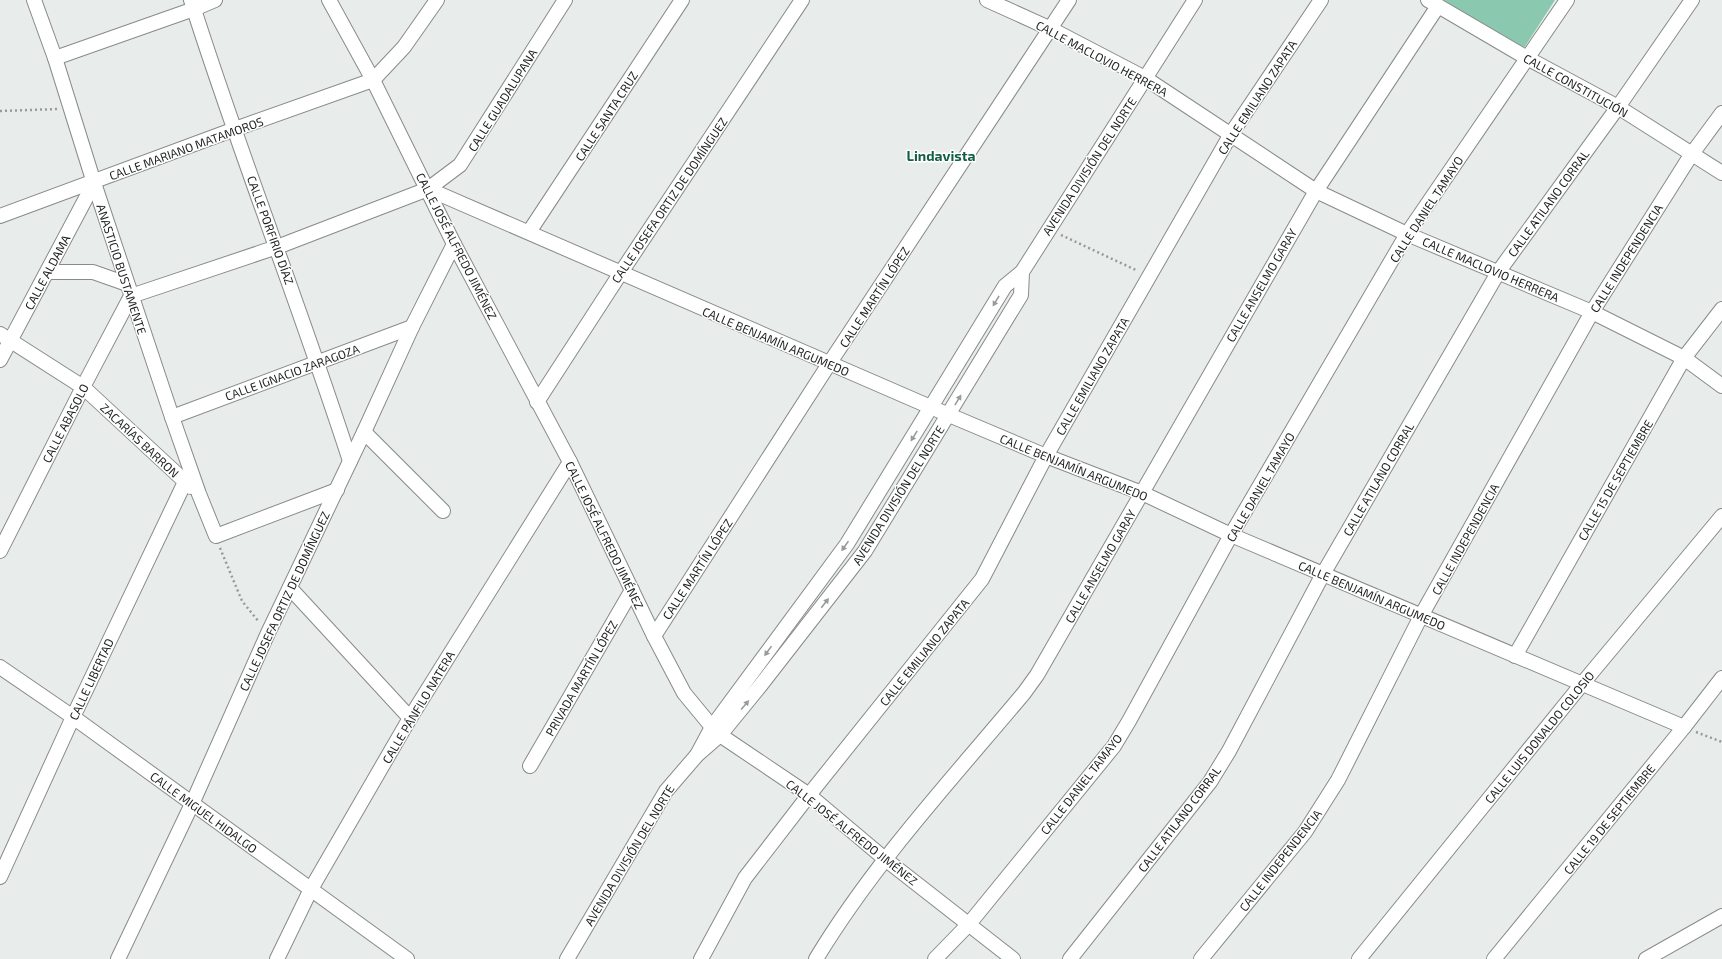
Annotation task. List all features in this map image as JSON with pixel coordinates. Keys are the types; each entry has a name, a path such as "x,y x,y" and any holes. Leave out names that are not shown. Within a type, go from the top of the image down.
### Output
{"street":[{"name":"ANASTICIO BUSTAMENTE","path":"34,0 55,58 94,183 172,417 199,494 216,536"},
{"path":"55,58 193,5 216,0"},
{"name":"CALLE JOSÉ ALFREDO JIMÉNEZ","path":"329,0 373,80 454,244 570,462 654,636 684,693 716,731 809,795 885,859 1013,959"},
{"path":"373,80 404,47 437,0"},
{"name":"CALLE GUADALUPANA","path":"129,290 277,248 428,189 460,165 565,0"},
{"name":"CALLE SANTA CRUZ","path":"529,232 682,0"},
{"name":"CALLE JOSEFA ORTIZ DE DOMÍNGUEZ","path":"537,402 802,0"},
{"name":"CALLE MACLOVIO HERRERA","path":"987,0 1051,29 1145,78 1316,191 1407,234 1499,271 1592,312 1684,358 1722,386"},
{"name":"CALLE MARTÍN LÓPEZ","path":"654,636 829,364 1069,0"},
{"name":"AVENIDA DIVISIÓN DEL NORTE","path":"567,959 666,791 716,731 847,544 1005,286 1022,272 1195,0"},
{"name":"CALLE EMILIANO ZAPATA","path":"701,959 746,878 809,795 982,579 1046,456 1231,134 1322,0"},
{"name":"CALLE DANIEL TAMAYO","path":"935,959 969,924 1114,746 1130,721 1231,535 1407,234 1567,0"},
{"name":"CALLE ATILANO CORRAL","path":"1070,959 1210,782 1229,751 1323,574 1499,271 1618,107 1692,0"},
{"name":"CALLE CONSTITUCIÓN","path":"1433,3 1527,58 1618,107 1722,174"},
{"name":"CALLE ANSELMO GARAY","path":"816,959 844,913 885,859 1029,687 1316,191 1433,3"},
{"name":"CALLE PORFIRIO DÍAZ","path":"193,5 235,129 318,363 350,461"},
{"name":"CALLE MARIANO MATAMOROS","path":"0,216 94,183 235,129 373,80"},
{"name":"CALLE INDEPENDENCIA","path":"1201,959 1305,832 1323,806 1338,780 1421,616 1592,312 1691,155 1722,113"},
{"name":"CALLE ALDAMA","path":"0,360 5,337 48,272 94,183"},
{"name":"CALLE BENJAMÍN ARGUMEDO","path":"428,189 829,364 1046,456 1142,493 1231,535 1684,727"},
{"name":"CALLE JOSEFA ORTIZ DE DOMÍNGUEZ","path":"118,959 192,804 268,633 337,490 412,327 454,244"},
{"path":"48,272 93,272 129,290"},
{"name":"AVENIDA DIVISIÓN DEL NORTE","path":"716,731 760,686 865,551 1020,296 1022,272"},
{"name":"CALLE ABASOLO","path":"0,551 83,386 129,290"},
{"name":"CALLE 15 DE SEPTIEMBRE","path":"1515,656 1684,358 1722,309"},
{"name":"CALLE IGNACIO ZARAGOZA","path":"172,417 412,327"},
{"name":"ZACARÍAS BARRON","path":"5,337 83,386 199,494"},
{"path":"364,432 443,511"},
{"name":"CALLE PÁNFILO NATERA","path":"278,959 311,889 410,718 570,462"},
{"name":"CALLE LIBERTAD","path":"0,877 73,717 185,482"},
{"path":"216,536 337,490"},
{"name":"CALLE LUIS DONALDO COLOSIO","path":"1359,959 1582,684 1722,516"},
{"path":"290,588 410,718"},
{"name":"PRIVADA MARTÍN LÓPEZ","path":"530,766 632,590"},
{"name":"CALLE MIGUEL HIDALGO","path":"0,667 73,717 407,959"},
{"name":"CALLE 19 DE SEPTIEMBRE","path":"1494,959 1684,727 1722,678"},
{"path":"1646,959 1722,916"}],"path":[{"path":"0,112 71,109"},
{"path":"1049,229 1149,276"},
{"path":"216,536 242,601 268,633"},
{"path":"1684,727 1722,742"}],"green space":[{"path":"1444,0 1555,0 1522,51"}],"district":[{"name":"Lindavista","path":"941,155"}]}
